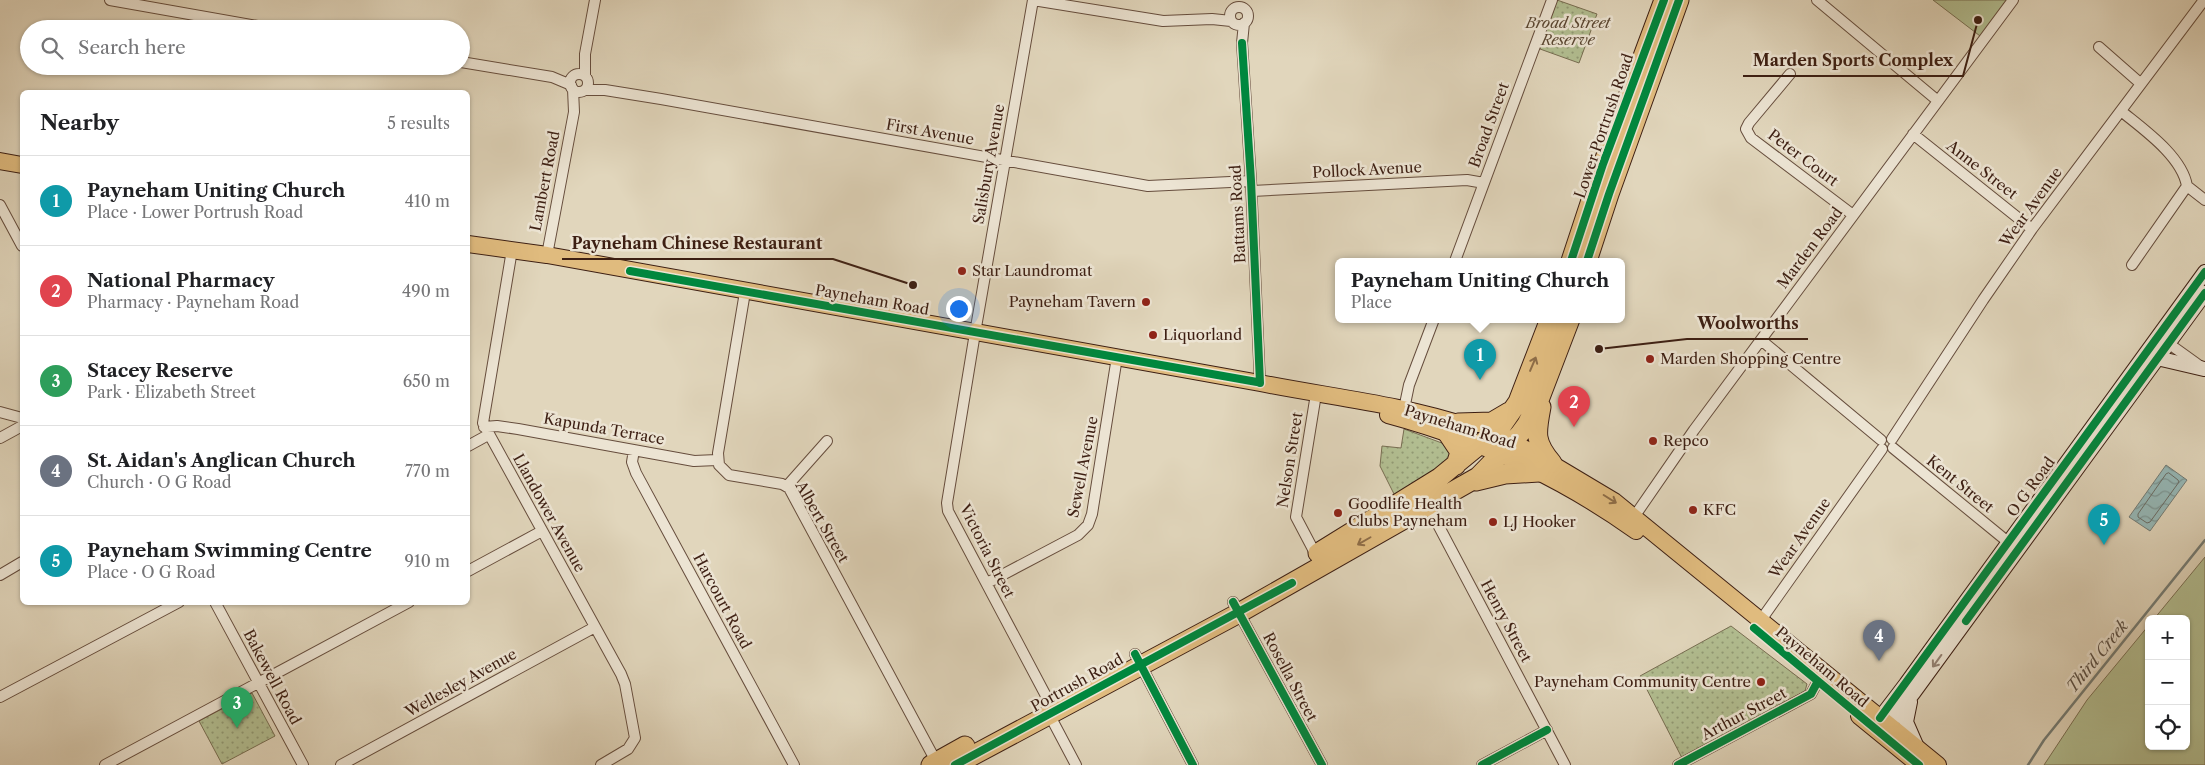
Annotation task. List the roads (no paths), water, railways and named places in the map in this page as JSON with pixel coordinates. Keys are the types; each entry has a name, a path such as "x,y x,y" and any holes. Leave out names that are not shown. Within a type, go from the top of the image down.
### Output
{"highway":[{"name":"Lower Portrush Road","path":"1572,258 1603,164 1664,0"},
{"name":"Lower Portrush Road","path":"1588,258 1679,0"},
{"path":"1588,214 1597,202 1609,194 1603,164"},
{"path":"1486,440 1500,428 1514,409 1548,323"},
{"path":"1507,448 1527,424 1544,388 1568,323"},
{"path":"1468,483 1505,474 1545,468 1538,441 1539,417 1544,388"},
{"path":"1456,465 1460,452 1453,429 1492,422 1514,409"},
{"name":"Portrush Road","path":"940,764 1236,607 1424,498 1456,465 1486,440"},
{"name":"Portrush Road","path":"1236,607 1316,555 1424,498 1468,483 1488,468 1507,448"}],"main road":[{"path":"0,160 20,164"},
{"name":"Payneham Road","path":"470,244 547,255 1320,395 1343,396 1404,409 1507,448 1614,501 1760,620 1881,726 1915,760 1938,765"},
{"name":"O G Road","path":"1881,726 2163,340 2205,272"},
{"name":"O G Road","path":"1881,726 1914,692 2013,546 2157,358 2163,340 2205,293"},
{"path":"2157,358 2204,369"},
{"name":"Payneham Road","path":"1320,395 1344,405 1453,429"},
{"name":"Payneham Road","path":"1545,468 1635,531 1818,682 1881,726"},
{"path":"1914,692 1906,713 1906,722 1915,760"}],"street":[{"path":"110,0 223,20"},
{"name":"Lambert Road","path":"547,255 595,0"},
{"path":"1033,0 1163,21 1212,19 1237,12"},
{"name":"Salisbury Avenue","path":"975,333 1033,0"},
{"name":"Broad Street","path":"1456,258 1552,0"},
{"path":"1817,0 1938,101"},
{"name":"Marden Road","path":"1634,517 1694,430 2013,0"},
{"name":"Wear Avenue","path":"1893,443 1983,300 2032,229 2204,0"},
{"name":"Battams Road","path":"1237,12 1242,43 1251,186 1260,383"},
{"path":"2099,47 2140,83"},
{"name":"First Avenue","path":"470,63 552,77 605,90 1155,186 1251,186"},
{"name":"Peter Court","path":"1790,74 1749,123 1746,130 1751,138 1854,215"},
{"path":"2121,111 2167,151 2185,178 2188,186 2205,200"},
{"name":"Anne Street","path":"1913,134 2032,229"},
{"name":"Pollock Avenue","path":"1251,186 1467,180 1484,183"},
{"path":"2132,265 2188,186"},
{"path":"0,205 20,242"},
{"path":"470,444 486,431 483,418 512,250"},
{"path":"717,460 745,292"},
{"path":"1404,409 1409,385 1432,323"},
{"name":"Victoria Street","path":"975,333 947,507 987,583 1076,765"},
{"path":"1761,340 1888,452 1893,443"},
{"path":"2163,340 2204,369"},
{"name":"Sewell Avenue","path":"987,583 1078,534 1088,525 1093,506 1117,358"},
{"name":"Nelson Street","path":"1316,555 1296,517 1320,395"},
{"path":"0,412 20,417"},
{"name":"Kapunda Terrace","path":"486,431 497,426 694,461 717,460"},
{"path":"0,438 20,427"},
{"name":"Llandower Avenue","path":"486,431 625,684 635,738 628,748 601,765"},
{"path":"786,486 827,441"},
{"name":"Kent Street","path":"1893,443 2013,546"},
{"name":"Wear Avenue","path":"1760,620 1882,445"},
{"name":"Harcourt Road","path":"634,450 632,462 636,473 794,765"},
{"name":"Albert Street","path":"717,460 721,470 729,475 786,486 940,764"},
{"name":"Henry Street","path":"1424,498 1566,765"},
{"path":"470,570 542,531"},
{"path":"0,575 20,563"},
{"path":"0,697 173,605"},
{"name":"Bakewell Road","path":"217,605 303,765"},
{"path":"105,765 403,605"},
{"name":"Rosella Street","path":"1236,607 1322,765"},
{"name":"Wellesley Avenue","path":"341,765 595,627"},
{"path":"1138,659 1193,765"},
{"name":"Arthur Street","path":"1678,765 1811,694 1818,682"},
{"path":"1482,765 1547,730"}],"water":[{"path":"2166,465 2187,480 2150,531 2129,517"}],"waterway":[{"name":"Third Creek","path":"2028,765 2044,740 2205,540"}],"place":[{"name":"Marden Sports Complex","path":"1978,20"},
{"name":"Star Laundromat","path":"962,271"},
{"name":"Payneham Chinese Restaurant","path":"913,285"},
{"name":"Payneham Tavern","path":"1146,302"},
{"name":"Liquorland","path":"1153,335"},
{"name":"Woolworths","path":"1599,349"},
{"name":"Marden Shopping Centre","path":"1650,359"},
{"name":"Payneham Uniting Church","path":"1480,380"},
{"name":"National Pharmacy","path":"1574,427"},
{"name":"Repco","path":"1653,441"},
{"name":"KFC","path":"1693,510"},
{"name":"Goodlife Health Clubs Payneham","path":"1338,513"},
{"name":"LJ Hooker","path":"1493,522"},
{"name":"Payneham Swimming Centre","path":"2104,545"},
{"name":"St. Aidan's Anglican Church","path":"1879,661"},
{"name":"Payneham Community Centre","path":"1761,682"},
{"name":"Stacey Reserve","path":"237,728"}],"park label":[{"name":"Broad Street Reserve","path":"1568,32"}]}
